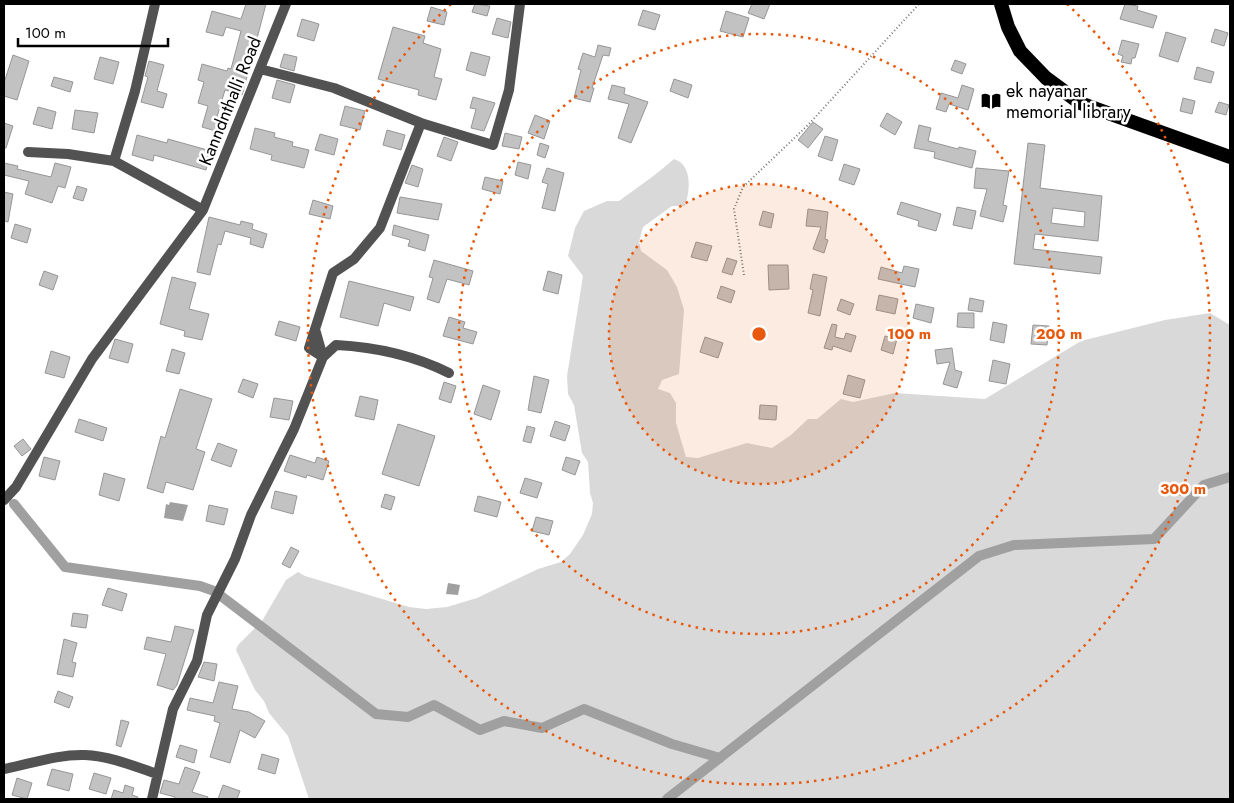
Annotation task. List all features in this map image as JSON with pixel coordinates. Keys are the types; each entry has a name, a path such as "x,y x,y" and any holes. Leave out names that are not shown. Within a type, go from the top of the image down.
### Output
{"highway":[{"path":"1001,4 1008,27 1020,51 1046,78 1080,103 1230,157"}],"street":[{"path":"114,161 135,91 155,4"},
{"name":"Kanndnthalli Road","path":"4,500 16,488 92,359 203,210 286,4"},
{"path":"260,69 334,88 421,124 494,145 509,90 520,4"},
{"path":"324,357 309,348 333,273 354,259 380,228 421,124"},
{"path":"28,152 68,154 114,161 203,210"},
{"path":"152,799 173,709 197,661 207,615 235,559 251,514 294,429 324,357 336,345 372,347 427,362 449,373"},
{"path":"4,769 61,757 84,755 106,758 157,774"}],"path":[{"path":"744,275 734,209 743,187 808,126 919,4"}],"shaded area":[{"path":"674,159 680,162 687,173 689,186 685,206 672,206 643,227 639,242 641,251 667,270 677,287 684,310 679,374 662,380 658,389 670,393 676,403 676,423 686,457 698,458 747,443 772,448 791,435 808,419 817,419 841,399 853,402 895,393 985,399 1081,341 1165,320 1210,313 1230,325 1230,799 309,799 288,736 269,713 264,701 255,690 236,650 238,645 262,621 286,580 298,572 305,576 409,607 426,609 447,607 477,598 538,569 561,562 570,554 583,535 592,514 593,503 590,493 588,462 582,453 574,405 568,394 567,376 583,276 568,256 575,228 584,211 607,201 619,201"},
{"path":"170,502 188,505 183,521 164,518 166,504 169,505"},
{"path":"448,583 460,585 458,595 446,594"}],"building":[{"path":"246,4 266,4 242,95 225,90 217,117 222,118 219,132 202,127 208,106 198,103 204,82 198,80 202,64 227,71 228,68 231,69 241,31 226,27 223,36 206,32 212,11 241,19"},
{"path":"475,4 490,6 487,16 472,12"},
{"path":"752,4 770,4 764,19 748,13"},
{"path":"1125,4 1138,6 1137,10 1157,16 1153,28 1120,19"},
{"path":"431,7 447,12 444,25 427,21"},
{"path":"643,10 660,15 655,30 638,25"},
{"path":"726,11 749,18 743,37 720,31"},
{"path":"497,18 511,22 508,38 492,34"},
{"path":"302,19 319,24 314,41 297,36"},
{"path":"393,27 425,36 423,43 441,49 434,77 442,79 436,100 418,95 419,90 378,79"},
{"path":"1215,29 1228,33 1224,46 1211,42"},
{"path":"1166,32 1186,38 1178,62 1159,56"},
{"path":"1122,40 1139,44 1131,64 1121,62 1123,56 1118,54"},
{"path":"598,45 611,48 609,56 603,55 592,88 594,88 590,102 574,98 581,70 578,69 583,53 595,57"},
{"path":"471,52 490,57 485,76 466,70"},
{"path":"284,54 297,57 294,71 280,67"},
{"path":"13,55 29,61 17,100 4,96 4,83"},
{"path":"100,57 119,62 113,84 94,79"},
{"path":"955,60 966,64 962,74 951,70"},
{"path":"149,61 164,65 157,91 167,94 163,108 141,102 148,77 145,76"},
{"path":"1197,67 1214,72 1211,83 1194,79"},
{"path":"54,77 73,82 70,92 51,86"},
{"path":"674,79 692,85 688,98 670,91"},
{"path":"277,80 295,85 290,103 272,98"},
{"path":"612,85 625,88 624,94 648,102 631,143 618,138 629,104 608,99"},
{"path":"962,85 974,89 968,110 949,104 946,112 936,109 941,93 958,98"},
{"path":"473,97 495,103 484,131 471,128 476,109 470,108"},
{"path":"1183,98 1195,101 1192,114 1180,111"},
{"path":"1219,102 1229,105 1226,115 1215,112"},
{"path":"345,106 365,111 360,130 340,125"},
{"path":"38,107 56,112 52,129 33,124"},
{"path":"75,110 98,113 94,133 72,129"},
{"path":"887,113 902,122 895,135 880,126"},
{"path":"535,115 550,121 544,139 528,133"},
{"path":"813,122 823,129 808,148 798,140"},
{"path":"4,123 13,126 6,148 4,148"},
{"path":"919,125 931,128 928,141 958,149 959,147 976,151 972,168 934,158 935,152 914,148"},
{"path":"255,128 275,133 274,137 293,142 292,146 309,150 304,168 271,160 272,155 250,149"},
{"path":"387,130 405,135 401,150 383,145"},
{"path":"505,133 522,137 519,149 502,146"},
{"path":"320,134 338,139 334,155 315,150"},
{"path":"137,135 167,143 168,139 211,151 206,170 154,155 153,161 132,155"},
{"path":"825,136 838,140 832,161 818,156"},
{"path":"444,137 458,142 451,161 437,156"},
{"path":"540,143 549,146 545,158 537,155"},
{"path":"1028,143 1045,145 1040,188 1102,196 1098,241 1035,234 1033,249 1102,257 1100,274 1014,264","holes":["1053,208 1085,212 1084,227 1051,223"]},
{"path":"518,162 531,165 528,179 515,175"},
{"path":"4,163 18,166 17,169 51,177 55,163 71,167 65,188 58,186 52,203 25,194 29,181 4,175"},
{"path":"844,164 860,169 854,185 839,180"},
{"path":"412,165 423,169 418,187 405,183"},
{"path":"547,168 564,173 555,211 542,208 548,184 542,182"},
{"path":"976,168 1009,171 1003,205 1007,206 1003,222 980,216 987,189 974,188"},
{"path":"485,177 503,181 500,194 482,189"},
{"path":"77,186 87,189 83,201 73,198"},
{"path":"4,192 13,194 8,222 4,221"},
{"path":"400,197 442,204 438,220 397,213"},
{"path":"313,200 333,206 330,219 309,214"},
{"path":"901,202 941,214 936,231 918,226 919,221 897,214"},
{"path":"957,207 976,211 972,229 953,225"},
{"path":"808,209 828,212 825,239 828,240 824,253 813,249 821,227 806,226"},
{"path":"763,211 774,214 771,228 759,225"},
{"path":"209,217 240,225 241,221 253,224 252,229 267,234 263,248 250,244 251,238 225,231 221,245 218,244 210,275 197,272"},
{"path":"15,224 31,229 27,243 11,238"},
{"path":"394,225 429,235 425,251 408,246 410,240 392,235"},
{"path":"696,242 712,246 707,261 691,257"},
{"path":"727,258 737,261 732,275 722,272"},
{"path":"434,260 473,271 469,285 447,279 439,303 427,299 433,278 429,277"},
{"path":"768,265 788,265 789,289 769,290"},
{"path":"904,266 919,269 915,287 878,279 881,267 902,273"},
{"path":"44,271 58,276 53,290 39,285"},
{"path":"548,271 562,275 558,294 543,290"},
{"path":"813,274 827,277 820,316 808,313 813,290 810,289"},
{"path":"172,277 196,283 189,309 209,314 202,340 184,336 185,331 160,324"},
{"path":"349,281 414,297 410,311 384,303 378,326 340,317"},
{"path":"721,286 735,291 731,303 717,298"},
{"path":"879,295 898,299 895,314 876,310"},
{"path":"970,298 984,301 982,312 968,310"},
{"path":"841,299 854,304 850,315 837,310"},
{"path":"916,304 934,308 931,323 913,318"},
{"path":"958,313 974,313 974,328 957,327"},
{"path":"449,317 465,322 463,328 477,332 473,344 443,336"},
{"path":"279,321 300,327 296,341 275,335"},
{"path":"993,322 1007,325 1004,343 990,340"},
{"path":"832,324 837,325 835,337 844,339 846,333 856,336 851,352 833,346 832,350 824,348"},
{"path":"1033,325 1049,326 1047,345 1031,344"},
{"path":"885,336 897,339 893,354 881,350"},
{"path":"705,337 723,343 718,358 700,352"},
{"path":"115,339 133,344 128,363 109,358"},
{"path":"952,348 955,370 962,372 957,388 943,384 950,362 937,364 935,350"},
{"path":"172,349 185,353 179,374 166,371"},
{"path":"51,351 70,357 64,378 45,373"},
{"path":"993,360 1010,364 1006,384 989,381"},
{"path":"848,375 865,380 860,398 843,394"},
{"path":"534,376 549,380 541,413 528,410"},
{"path":"243,379 258,384 253,398 238,392"},
{"path":"444,382 456,386 451,403 439,399"},
{"path":"483,385 500,391 491,420 474,414"},
{"path":"180,389 212,399 196,449 205,452 193,490 166,482 163,493 147,488 161,436 165,438"},
{"path":"360,396 378,400 374,420 355,416"},
{"path":"274,398 293,401 289,420 270,417"},
{"path":"760,405 777,406 776,420 759,419"},
{"path":"79,419 107,428 103,441 75,432"},
{"path":"555,421 570,426 565,441 550,436"},
{"path":"398,424 435,436 419,486 382,474"},
{"path":"527,426 535,428 531,443 523,441"},
{"path":"23,439 31,449 22,456 14,446"},
{"path":"218,443 237,450 231,467 211,460"},
{"path":"290,455 315,463 317,457 329,461 323,480 307,475 306,478 284,471"},
{"path":"44,457 60,461 55,480 39,476"},
{"path":"566,457 580,461 575,475 562,470"},
{"path":"104,473 125,479 119,501 99,495"},
{"path":"525,478 542,483 537,498 520,493"},
{"path":"275,491 297,496 293,514 271,508"},
{"path":"385,494 395,497 391,510 381,507"},
{"path":"478,496 501,502 497,517 474,511"},
{"path":"209,505 228,509 224,525 206,521"},
{"path":"536,517 553,521 549,535 532,531"},
{"path":"291,547 299,551 290,568 282,564"},
{"path":"108,588 127,594 122,611 102,605"},
{"path":"73,613 88,615 86,628 71,626"},
{"path":"175,626 194,630 177,685 173,690 157,685 166,654 144,649 147,637 171,642"},
{"path":"64,639 77,643 72,662 76,663 73,677 57,674"},
{"path":"204,662 217,664 214,681 198,677"},
{"path":"219,682 238,686 232,709 249,712 265,721 255,738 240,730 230,763 210,757 220,723 214,721 215,716 187,710 190,698 213,703"},
{"path":"58,691 73,697 69,708 54,702"},
{"path":"121,720 129,722 121,747 116,745"},
{"path":"180,745 197,750 194,763 176,757"},
{"path":"262,754 279,759 275,774 258,769"},
{"path":"185,767 200,772 192,792 208,797 208,799 174,799 175,797 160,793 164,780 179,784"},
{"path":"52,769 73,774 69,791 47,785"},
{"path":"94,773 111,778 106,794 89,789"},
{"path":"17,778 32,783 27,799 12,795"},
{"path":"125,785 134,788 132,795 138,797 137,799 111,799 114,790 123,793"},
{"path":"223,785 240,791 237,799 218,799"}],"waterway":[{"path":"667,799 979,556 1014,545 1154,539 1204,485 1230,477"},
{"path":"14,504 65,567 200,586 214,591"},
{"path":"221,596 376,714 408,717 434,705 480,730 504,721 542,728 584,709 672,744 720,758"},
{"path":"224,599 236,609"}],"place":[{"name":"ek nayanar memorial library","path":"991,101"}]}
